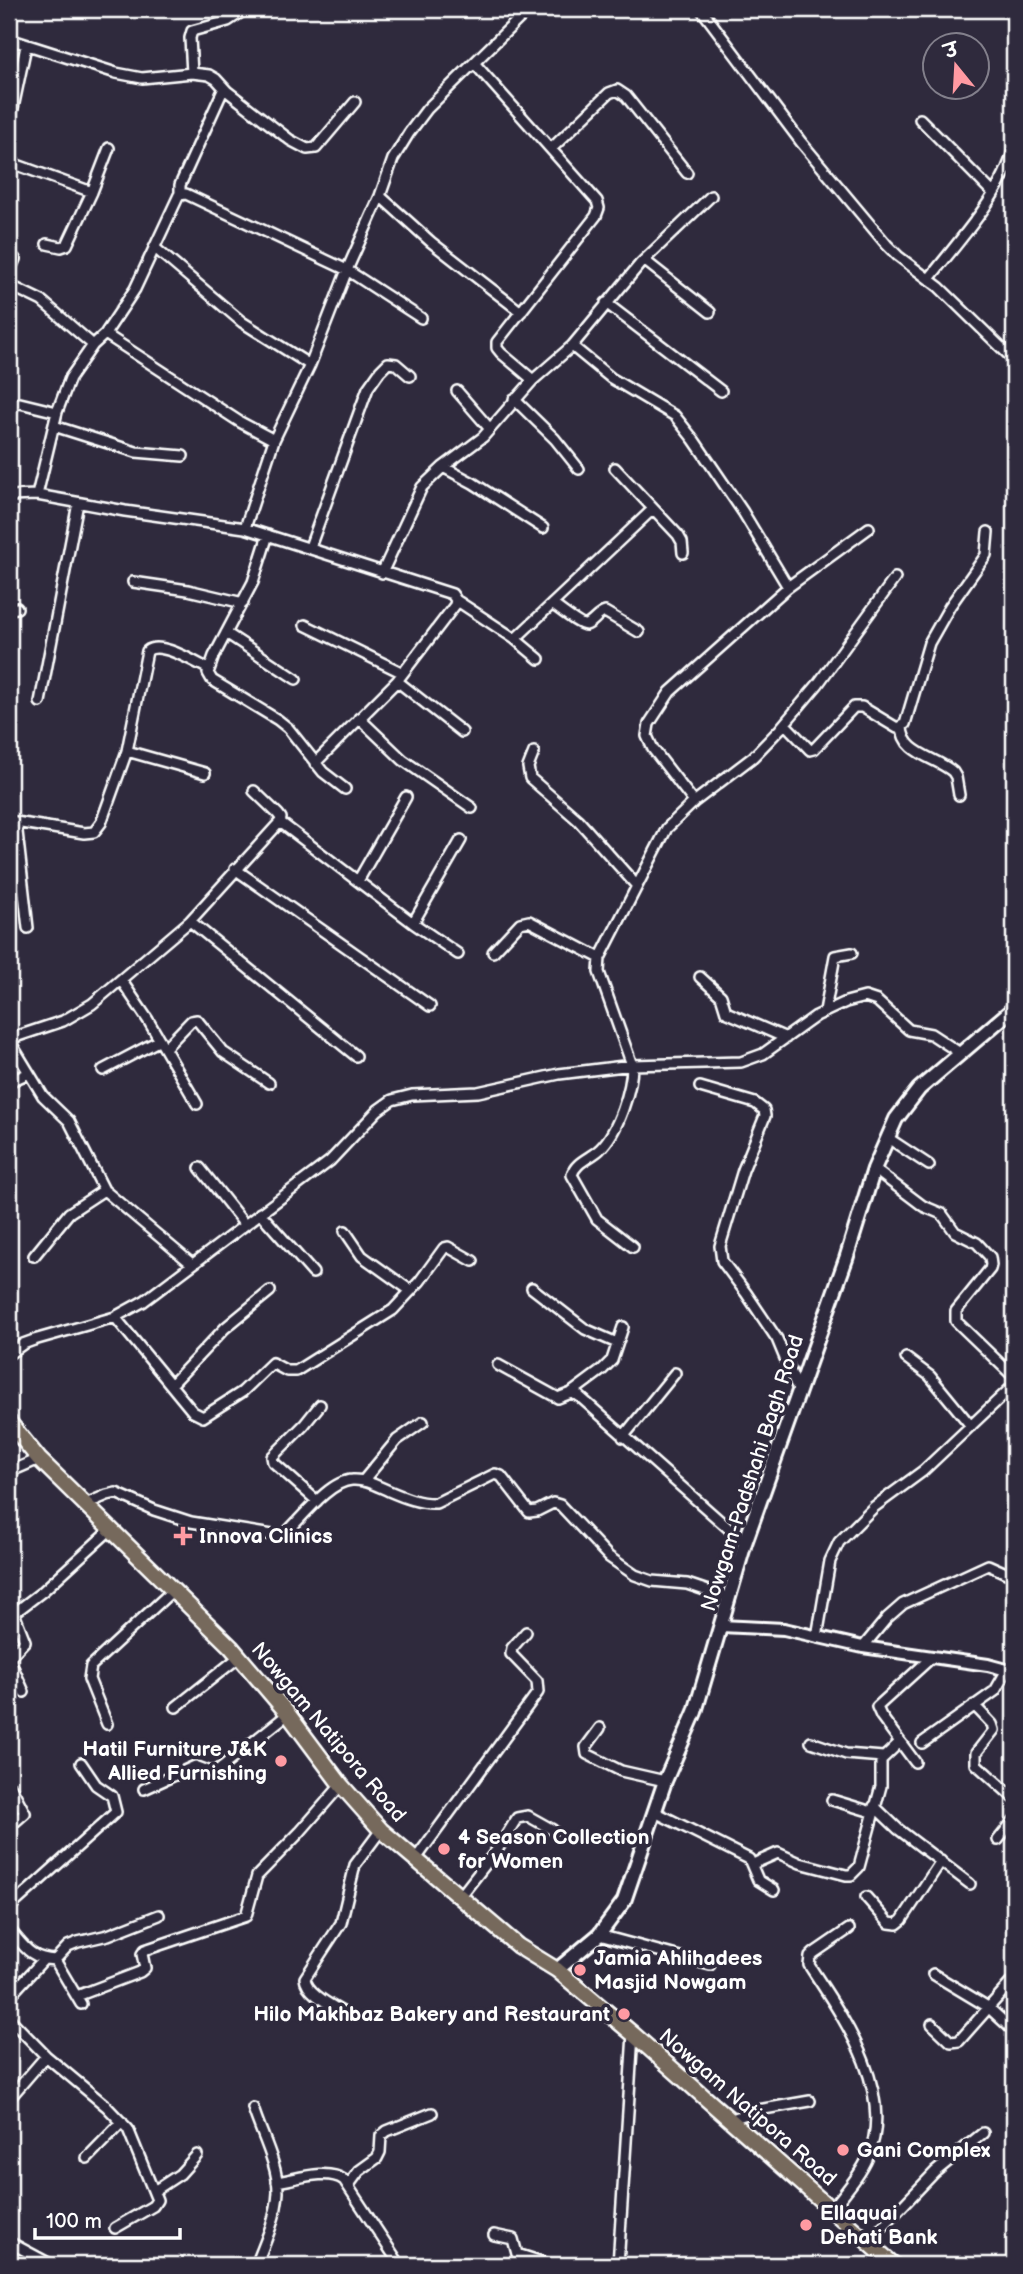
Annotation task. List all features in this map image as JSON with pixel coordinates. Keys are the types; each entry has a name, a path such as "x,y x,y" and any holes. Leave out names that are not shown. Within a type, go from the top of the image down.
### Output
{"main road":[{"name":"Nowgam-Padshahi Bagh Road","path":"557,1970 599,1935 624,1900 665,1781 695,1712 745,1542 874,1169 896,1119 919,1089 1014,1008"},
{"name":"Nowgam Natipora Road","path":"9,1422 39,1459 239,1657 288,1714 341,1785 381,1830 517,1946 557,1970 634,2034 894,2265"}],"street":[{"path":"192,73 192,31 228,21 246,9"},
{"path":"245,528 274,439 310,365 393,159 408,133 427,109 529,9"},
{"path":"701,9 771,104 845,197 898,256 929,279 1014,359"},
{"path":"9,38 26,46 116,74 142,78 192,73 216,79 290,140 311,149 316,148 355,102"},
{"path":"9,127 26,46"},
{"path":"475,64 597,201 599,211 498,340 497,348 533,380"},
{"path":"180,195 180,185 224,88"},
{"path":"551,149 609,93 617,90 626,96 687,173"},
{"path":"920,120 993,193"},
{"path":"47,244 61,247 67,245 110,148"},
{"path":"929,279 993,193 1004,176 1014,148"},
{"path":"9,162 92,192"},
{"path":"37,495 57,412 70,378 93,345 105,334 135,289 156,248 176,198 180,195 186,194 348,270 421,318"},
{"path":"380,196 431,242 521,312"},
{"path":"382,573 422,487 490,429 514,399 572,346 644,260 711,196"},
{"path":"156,248 242,321 310,365"},
{"path":"9,273 15,258"},
{"path":"644,260 710,312"},
{"path":"9,285 42,301 93,345"},
{"path":"606,303 721,391"},
{"path":"105,334 240,422 274,439"},
{"path":"572,346 611,377 675,416 743,512 788,587"},
{"path":"310,547 368,388 388,363 396,365 410,376"},
{"path":"457,391 490,429"},
{"path":"514,399 555,439 579,469"},
{"path":"9,412 15,404 20,403 57,412"},
{"path":"54,426 136,452 183,456"},
{"path":"443,467 543,528"},
{"path":"615,468 681,539 683,554"},
{"path":"9,496 37,495 245,528 310,547 343,561 452,594 456,600 515,639 539,659"},
{"path":"40,702 78,503"},
{"path":"515,639 653,509"},
{"path":"694,802 653,749 647,736 649,724 670,692 788,587 869,528"},
{"path":"785,724 810,750 854,707 862,707 897,728 902,726 908,720 929,643 950,606 986,555 988,532"},
{"path":"268,535 260,564 208,673 212,680 288,728 315,763 345,789"},
{"path":"632,1247 597,1219 572,1175 575,1168 607,1141 631,1082 632,1065 601,977 600,958 667,828 694,802 753,757 785,724 818,684 895,578"},
{"path":"133,582 188,590 243,603"},
{"path":"315,763 397,681 456,600"},
{"path":"552,604 581,624 588,624 605,612 639,632"},
{"path":"305,625 403,673"},
{"path":"226,633 296,679"},
{"path":"28,928 12,822 84,833 94,832 102,823 127,751 147,652 150,648 162,647 209,669"},
{"path":"397,681 463,732"},
{"path":"359,718 403,760 472,808"},
{"path":"902,726 903,738 907,744 953,772 959,795"},
{"path":"127,751 205,773"},
{"path":"534,752 528,766 530,778 578,820 637,886"},
{"path":"192,1264 104,1190 69,1121 43,1096 9,1039 72,1017 92,1004 190,921 234,869 280,822 278,814 254,791"},
{"path":"358,881 406,797"},
{"path":"280,822 458,954"},
{"path":"413,923 461,840"},
{"path":"234,869 430,1006"},
{"path":"190,921 356,1056"},
{"path":"493,952 520,923 529,921 600,958"},
{"path":"825,1011 834,958 839,953 852,953"},
{"path":"700,976 721,996 726,1012 786,1038"},
{"path":"121,980 163,1044 197,1104"},
{"path":"9,1354 34,1340 115,1317 145,1301 330,1161 378,1110 392,1100 412,1094 478,1092 559,1074 632,1065 741,1062 764,1054 825,1011 857,999 870,998 877,1001 902,1026 931,1034 960,1053"},
{"path":"103,1070 163,1044 191,1021 197,1020 223,1052 269,1083"},
{"path":"9,1082 29,1073"},
{"path":"700,1087 755,1103 764,1110 765,1116 743,1170 720,1253 722,1261 776,1339 799,1392"},
{"path":"888,1138 929,1166"},
{"path":"200,1168 245,1225"},
{"path":"874,1169 923,1206 939,1212 955,1232 974,1240 990,1257 989,1269 956,1311 955,1316 960,1325 1014,1377"},
{"path":"34,1256 69,1213 104,1190"},
{"path":"260,1213 313,1273"},
{"path":"345,1231 367,1261 411,1291"},
{"path":"115,1317 193,1412 198,1416 207,1416 242,1392 270,1364 275,1363 291,1372 386,1316 411,1291 444,1248 448,1247 473,1261"},
{"path":"532,1288 585,1329 617,1343"},
{"path":"171,1385 225,1328 270,1291"},
{"path":"498,1366 558,1398 571,1393 607,1366 615,1354 622,1326"},
{"path":"905,1358 930,1376 971,1426"},
{"path":"623,1437 675,1373"},
{"path":"817,1637 830,1561 839,1542 874,1507 923,1471 1014,1385"},
{"path":"571,1393 579,1396 745,1542"},
{"path":"317,1501 273,1461 272,1457 320,1405"},
{"path":"363,1480 397,1440 423,1422"},
{"path":"9,1472 39,1459"},
{"path":"86,1504 116,1493 154,1510 191,1522 279,1536 285,1534 317,1501 346,1481 363,1480 398,1495 436,1503 498,1474 526,1510 533,1512 553,1503 560,1505 608,1557 635,1575 652,1581 687,1584 729,1598"},
{"path":"24,1692 10,1661 11,1654 25,1641 12,1615 43,1591 111,1529"},
{"path":"863,1647 894,1610 914,1597 988,1565 1006,1573 1014,1571"},
{"path":"107,1724 89,1679 90,1666 172,1591"},
{"path":"721,1626 772,1627 863,1647 1011,1671"},
{"path":"415,1860 538,1692 534,1677 511,1654 512,1648 526,1632"},
{"path":"176,1707 239,1657"},
{"path":"915,1762 881,1716 878,1704 932,1657"},
{"path":"922,1743 995,1690 1011,1671"},
{"path":"974,1704 994,1730 976,1753 976,1764 1014,1798"},
{"path":"144,1789 195,1766 211,1772 218,1770 288,1714"},
{"path":"600,1728 586,1747 587,1754 621,1771 665,1781"},
{"path":"811,1742 846,1754 883,1757"},
{"path":"753,1864 778,1853 800,1863 851,1875 859,1867 881,1786 880,1764 883,1757 900,1742"},
{"path":"9,1908 116,1812 111,1796 96,1785 81,1763"},
{"path":"55,1960 79,2000 143,1970 146,1965 142,1954 145,1950 246,1916 257,1876 341,1785"},
{"path":"9,1827 24,1813 10,1787"},
{"path":"832,1800 873,1809 970,1884"},
{"path":"655,1812 744,1856 753,1864 758,1880 774,1890"},
{"path":"460,1897 499,1847 517,1818 528,1816 553,1830"},
{"path":"998,1840 1014,1820"},
{"path":"347,2015 310,1990 304,1982 341,1923 355,1865 381,1830"},
{"path":"866,1897 889,1923 897,1924 942,1861"},
{"path":"55,1960 68,1946 159,1915"},
{"path":"9,1929 32,1954 55,1960"},
{"path":"832,2209 869,2156 877,2126 876,2104 857,2048 830,1998 808,1965 814,1953 849,1929"},
{"path":"599,1935 710,1965"},
{"path":"9,1997 44,1959"},
{"path":"933,1974 988,2007 1014,2031"},
{"path":"932,2024 951,2042 963,2039 1014,1979"},
{"path":"9,2018 46,2056 122,2122 135,2143 156,2203 116,2228"},
{"path":"618,2265 634,2034"},
{"path":"9,2099 46,2056"},
{"path":"729,2120 758,2110 810,2101"},
{"path":"253,2108 277,2182 278,2197 256,2265"},
{"path":"348,2186 359,2171 380,2152 381,2136 432,2113"},
{"path":"87,2158 122,2122"},
{"path":"868,2242 935,2172 983,2133"},
{"path":"154,2191 180,2174 197,2155"},
{"path":"277,2182 329,2174 339,2176 400,2265"},
{"path":"494,2235 513,2239 517,2254 551,2265"},
{"path":"9,2242 52,2265"}],"place":[{"name":"Innova Clinics","path":"183,1536"},
{"name":"Hatil Furniture J&K Allied Furnishing","path":"281,1761"},
{"name":"4 Season Collection for Women","path":"444,1849"},
{"name":"Jamia Ahlihadees Masjid Nowgam","path":"580,1970"},
{"name":"Hilo Makhbaz Bakery and Restaurant","path":"624,2014"},
{"name":"Gani Complex","path":"843,2150"},
{"name":"Ellaquai Dehati Bank","path":"806,2225"}]}
